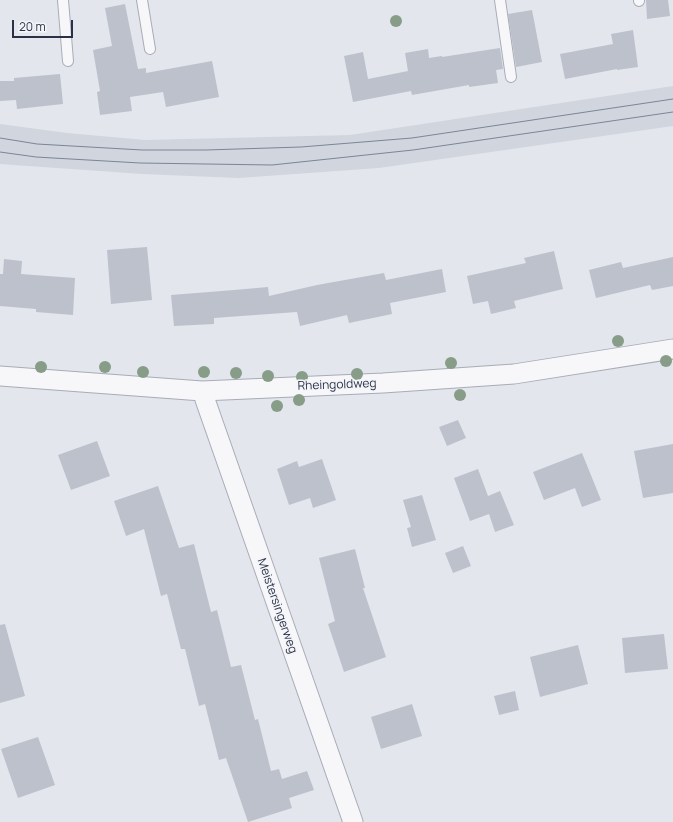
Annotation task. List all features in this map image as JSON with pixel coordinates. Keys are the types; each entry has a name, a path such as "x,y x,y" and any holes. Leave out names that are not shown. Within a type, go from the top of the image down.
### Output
{"street":[{"name":"Rheingoldweg","path":"0,376 202,391 383,383 514,374 673,350"},
{"name":"Meistersingerweg","path":"202,391 353,822"}],"lane":[{"path":"63,0 68,61"},
{"path":"142,0 150,49"},
{"path":"500,0 511,77"}],"shaded area":[{"path":"673,86 673,126 379,168 239,178 142,174 0,164 0,124 67,133 145,140 350,135"}],"building":[{"path":"646,0 668,0 670,16 647,19"},
{"path":"125,4 138,69 146,68 146,73 212,61 219,97 166,107 163,92 130,97 132,111 100,115 97,92 100,91 93,50 112,46 105,8"},
{"path":"532,10 542,62 516,67 508,14"},
{"path":"633,30 638,67 617,69 565,79 560,54 613,44 611,34"},
{"path":"500,48 503,69 496,70 498,83 469,87 469,85 412,95 411,91 353,102 344,56 363,52 368,79 408,71 405,53 428,49 429,58"},
{"path":"60,74 63,104 17,109 16,100 0,101 0,81 14,81 14,78"},
{"path":"147,247 152,300 111,304 107,250"},
{"path":"554,251 563,289 514,301 516,308 491,314 488,301 473,304 467,276 526,263 524,258"},
{"path":"673,257 673,286 652,290 650,285 596,298 589,270 621,262 623,268"},
{"path":"4,259 22,261 21,274 75,278 73,315 36,312 36,309 0,306 0,274 3,274"},
{"path":"442,269 446,292 390,303 392,314 349,323 347,315 300,326 297,312 214,318 214,324 174,326 171,295 268,287 269,296 317,285 384,273 386,280"},
{"path":"458,420 466,438 447,446 439,427"},
{"path":"97,441 110,476 71,490 58,455"},
{"path":"673,444 673,493 643,498 634,451"},
{"path":"582,453 601,500 582,507 575,488 544,500 533,472"},
{"path":"322,459 336,500 313,508 310,498 289,505 277,469 297,461 299,467"},
{"path":"478,469 488,496 500,491 514,525 495,532 489,514 470,521 454,478"},
{"path":"158,486 179,548 194,544 211,612 217,610 231,667 241,665 255,720 258,719 271,771 279,769 282,779 307,771 314,790 289,798 292,808 248,822 226,758 219,760 205,704 199,706 185,649 181,649 167,594 161,596 144,529 126,536 114,501"},
{"path":"422,495 436,540 412,547 407,528 411,527 403,500"},
{"path":"463,546 471,566 453,573 445,553"},
{"path":"355,549 365,588 363,588 386,657 344,672 328,624 335,621 319,558"},
{"path":"5,624 25,696 0,703 0,625"},
{"path":"664,634 668,669 625,673 622,638"},
{"path":"578,645 588,684 540,697 530,657"},
{"path":"515,691 519,710 499,715 494,696"},
{"path":"412,704 422,736 381,749 371,717"},
{"path":"38,737 55,785 18,798 1,749"}],"tram line":[{"path":"0,138 37,144 142,150 206,150 301,147 412,138 673,99"},
{"path":"0,152 36,157 140,163 272,165 413,150 673,112"}]}
